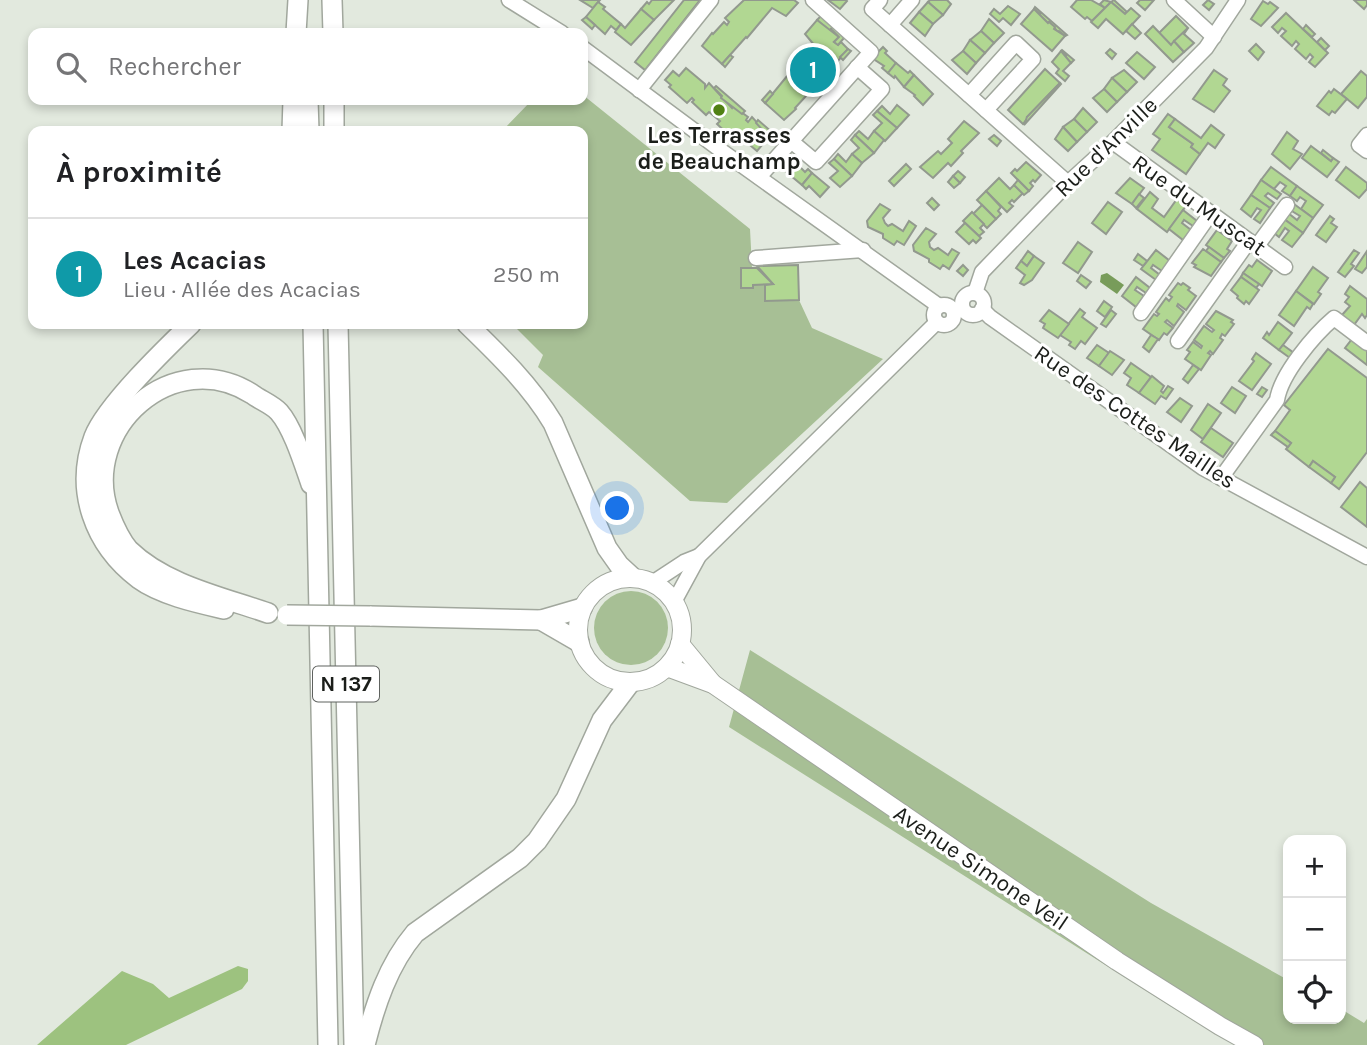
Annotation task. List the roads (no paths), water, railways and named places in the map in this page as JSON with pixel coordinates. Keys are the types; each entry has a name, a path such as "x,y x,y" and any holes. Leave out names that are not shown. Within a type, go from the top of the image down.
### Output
{"highway":[{"path":"296,28 298,0"},
{"path":"305,0 306,28"},
{"path":"332,0 333,28"},
{"path":"292,126 293,105"},
{"path":"308,105 309,126"},
{"path":"334,105 334,126"},
{"path":"186,329 110,411 94,436 85,473 88,505 100,536 121,563 140,580 186,600 234,612 541,620 582,608"},
{"name":"N 137","path":"313,329 328,1045"},
{"name":"N 137","path":"338,329 354,1045"},
{"path":"472,329 527,384 542,405 553,423 607,548 632,577"},
{"path":"278,614 187,585 149,566 128,549 115,529 104,499 102,469 111,439 125,416 155,391 186,380 216,380 243,388 279,411 297,445 317,500"},
{"path":"541,620 579,642"},
{"path":"365,1045 375,1008 403,948 423,927 520,858 537,841 566,799 602,720 630,683"}],"main road":[{"path":"632,577 652,583 674,602 680,615 680,644 667,667 652,678 630,683 611,679 595,669 586,659 579,642 578,624 582,608 601,586 632,577"},
{"name":"Avenue Simone Veil","path":"680,644 713,684"},
{"name":"Avenue Simone Veil","path":"667,667 713,684 1116,961 1254,1045"}],"street":[{"path":"509,0 554,28"},
{"path":"639,90 711,0"},
{"path":"759,177 871,52 813,0"},
{"path":"880,0 872,9 1068,183"},
{"path":"890,25 912,0"},
{"path":"1174,0 1214,37"},
{"name":"Rue d'Anville","path":"972,304 982,272 1068,183 1113,142 1206,48 1238,0"},
{"path":"968,95 1016,43 1033,59 986,110"},
{"path":"588,52 947,310"},
{"path":"791,141 816,162 882,89 857,67"},
{"path":"1367,135 1359,145 1367,151"},
{"name":"Rue du Muscat","path":"1113,142 1286,267"},
{"path":"1178,341 1253,244 1287,205"},
{"path":"1141,313 1211,213"},
{"path":"756,258 863,250"},
{"path":"674,602 699,556 937,322 934,313 972,304"},
{"name":"Rue des Cottes Mailles","path":"972,304 1172,448 1367,556"},
{"path":"1222,478 1277,400 1279,388 1318,331 1335,318 1367,343"},
{"path":"652,583 684,562 699,556"}],"place":[{"name":"Les Acacias","path":"813,70"},
{"name":"Les Terrasses de Beauchamp","path":"719,110"}]}
